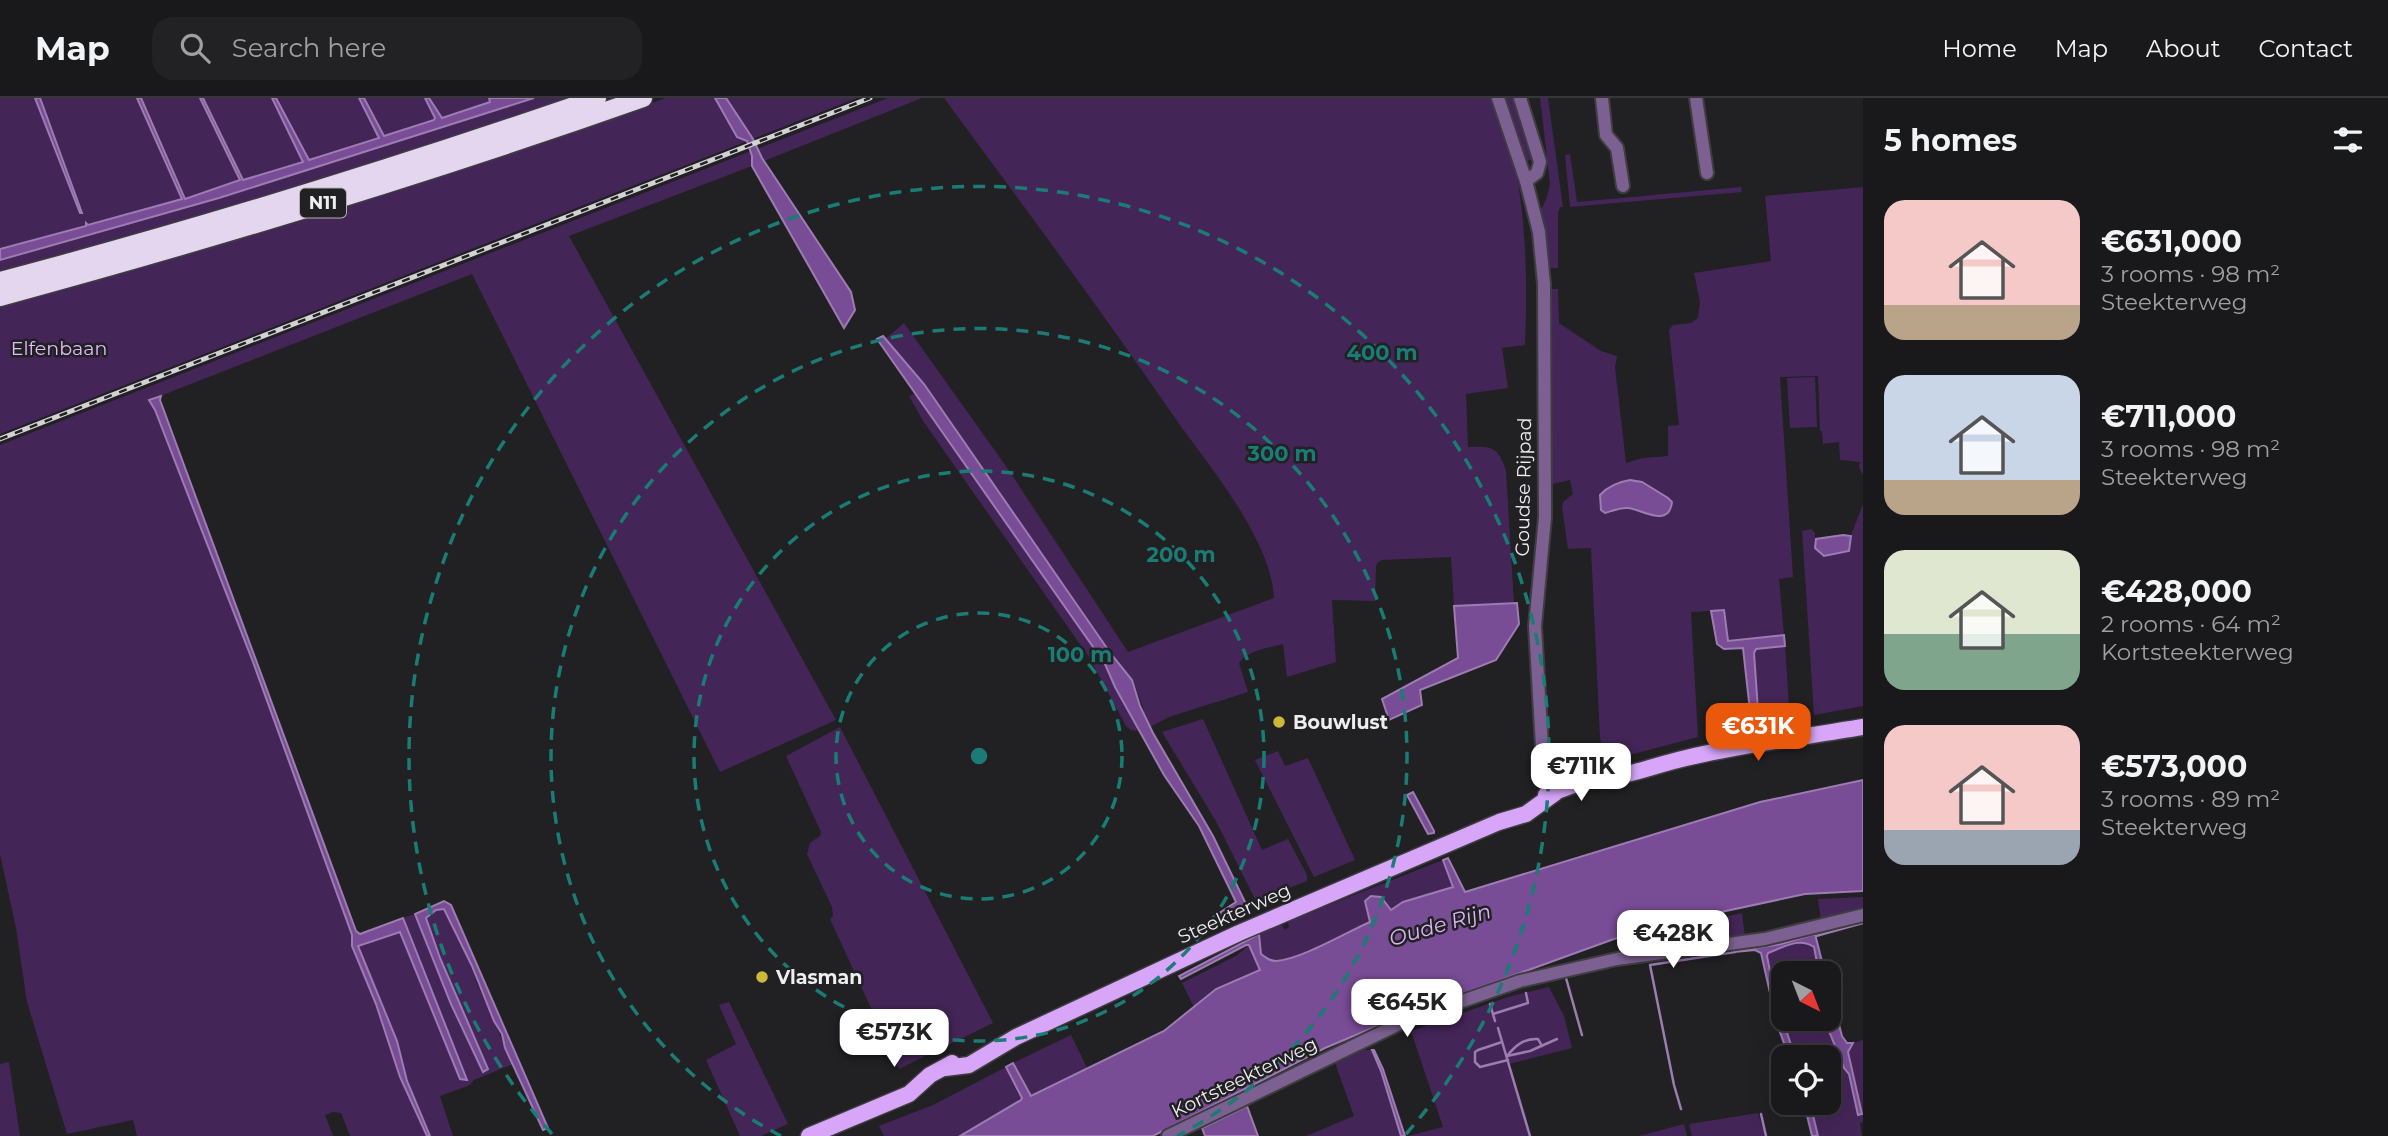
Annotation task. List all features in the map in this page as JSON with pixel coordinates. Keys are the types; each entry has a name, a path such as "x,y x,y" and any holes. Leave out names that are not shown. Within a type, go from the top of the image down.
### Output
{"highway":[{"name":"N11","path":"0,281 124,248 383,171 597,98"},
{"name":"N11","path":"0,297 130,262 386,184 643,98"}],"main road":[{"name":"Steekterweg","path":"809,1136 909,1094 937,1072 969,1065 1016,1037 1239,933 1499,822 1524,804 1596,778 1635,774 1687,757 1863,727"}],"street":[{"name":"Goudse Rijpad","path":"1498,98 1526,181 1539,232 1544,284 1545,517 1535,626 1542,747 1555,793"},
{"path":"1520,98 1540,162 1538,173 1526,181"},
{"path":"1602,98 1606,135 1617,148 1623,186"},
{"path":"1696,98 1707,173"},
{"name":"Kortsteekterweg","path":"1168,1136 1394,1026 1520,981 1617,959 1765,939 1863,915"}],"green space":[{"path":"0,98 35,98 82,213 40,98 137,98 182,199 0,249"},
{"path":"141,98 200,98 240,180 184,199"},
{"path":"203,98 272,98 303,162 242,180"},
{"path":"276,98 359,98 379,138 309,160"},
{"path":"364,98 425,98 435,119 384,136"},
{"path":"429,98 489,98 490,102 441,118"},
{"path":"534,98 576,98 341,176 0,275 0,260 219,198"},
{"name":"Elfenbaan","path":"666,98 857,98 0,434 0,303 540,141"},
{"path":"888,98 922,98 764,161 757,149"},
{"path":"944,98 1493,98 1513,157 1519,188 1525,251 1525,345 1502,348 1508,388 1466,394 1468,447 1493,450 1500,457 1506,471 1514,603 1454,606 1451,557 1382,560 1376,567 1375,601 1332,600 1336,662 1287,677 1283,644 1259,650 1239,663 1248,692 1169,717 1150,727 1133,680 1111,654 924,384 885,339 904,323 1008,469 1128,652 1274,598 1270,575 1250,528 1220,480"},
{"path":"1500,98 1515,98 1534,158 1525,162"},
{"path":"1540,98 1548,98 1563,207 1560,207 1558,213 1558,268 1548,268 1539,214 1550,184"},
{"path":"751,151 752,166 569,236 836,720 720,772 472,274 150,400 253,662 352,935 352,946 376,1004 400,1077 427,1136 350,1136 341,1113 333,1112 325,1115 333,1136 137,1136 133,1120 67,1134 27,1002 16,928 0,854 0,445"},
{"path":"1570,154 1577,202 1741,187 1742,192 1570,207 1565,155"},
{"path":"1863,187 1863,475 1860,462 1840,460 1839,442 1823,444 1818,376 1780,377 1793,577 1779,579 1784,635 1727,641 1724,610 1691,612 1698,737 1606,761 1600,738 1591,548 1568,549 1562,507 1563,502 1573,494 1570,480 1548,485 1548,289 1558,289 1559,323 1601,351 1617,356 1615,367 1626,463 1643,458 1668,456 1668,426 1679,425 1669,330 1673,325 1691,323 1698,318 1700,302 1694,273 1771,261 1765,196","holes":["1630,480 1642,482 1672,502 1666,514 1654,516 1625,508 1605,513 1601,509 1600,495 1610,486"]},
{"path":"1815,377 1817,427 1790,428 1787,378"},
{"path":"915,394 1105,664 1141,731 1131,730 1126,726 1089,657 923,421 909,396"},
{"path":"1863,504 1863,706 1814,715 1802,531 1811,529 1815,533 1815,548 1828,556 1848,551"},
{"path":"1785,646 1790,720 1751,727 1751,711 1758,710 1753,653 1756,649"},
{"path":"1203,719 1262,850 1288,839 1307,875 1307,881 1256,901 1217,823 1162,732"},
{"path":"840,727 993,1023 899,1069 830,919 833,916 832,907 807,854 810,843 820,836 821,832 786,756"},
{"path":"1278,751 1285,766 1308,758 1355,860 1314,877 1255,760"},
{"path":"1443,860 1454,887 1390,910 1385,900 1371,896 1365,901 1370,922 1310,951 1286,959 1276,961 1261,954 1259,934 1281,923 1285,930 1289,927 1288,921"},
{"path":"1863,897 1863,911 1821,921 1818,899"},
{"path":"444,909 472,966 513,1064 440,1096 453,1136 430,1136 407,1081 397,1041 357,946 400,932 460,1079 466,1080 403,918 415,914 451,1004 483,1072 487,1069 426,918 436,910"},
{"path":"1742,913 1745,937 1682,947 1678,927"},
{"path":"1797,942 1806,942 1814,947 1817,961 1771,961 1771,976 1768,953"},
{"path":"1249,945 1260,970 1216,989 1194,1007 1182,983 1236,956"},
{"path":"1549,987 1564,1016 1572,1048 1509,1064 1530,1136 1408,1136 1443,1127 1411,1031 1508,997"},
{"path":"729,1002 788,1124 761,1136 740,1136 706,1060 736,1044 719,1005"},
{"path":"1786,1031 1828,1031 1834,1045 1791,1045"},
{"path":"1071,1035 1088,1070 1031,1096 1013,1063"},
{"path":"1863,1040 1863,1122 1860,1123 1862,1136 1818,1136 1813,1115 1841,1115 1841,1058 1849,1074 1859,1115 1862,1113 1848,1052 1853,1043"},
{"path":"1360,1050 1372,1050 1401,1136 1306,1136 1354,1116 1335,1063"},
{"path":"9,1062 20,1136 0,1136 0,1064"},
{"path":"1006,1067 1021,1100 960,1136 884,1136 879,1126 933,1105"},
{"path":"1758,1113 1765,1136 1692,1136 1689,1124"},
{"path":"1684,1124 1687,1136 1639,1136"}],"water":[{"path":"35,98 40,98 82,213 80,213"},
{"path":"137,98 141,98 185,199 240,180 200,98 203,98 243,180 303,162 272,98 276,98 309,160 379,138 359,98 364,98 384,136 434,120 425,98 429,98 442,118 490,102 489,98 534,98 219,198 0,260 0,249 86,226 86,223 88,225 182,199"},
{"path":"715,98 726,98 762,158 851,292 855,310 844,328 752,166 747,141 737,137"},
{"path":"883,336 924,384 1111,654 1132,680 1140,706 1153,733 1213,836 1247,906 1245,912 1218,919 1216,915 1236,902 1199,826 1164,775 1105,664 877,339"},
{"path":"161,396 160,400 356,931 360,934 403,918 467,1080 460,1079 400,932 358,946 397,1041 407,1081 430,1136 427,1136 400,1077 376,1004 352,946 352,935 253,662 149,400"},
{"path":"1630,480 1642,482 1668,498 1672,502 1670,510 1666,514 1654,516 1628,508 1605,513 1601,510 1600,495 1614,485"},
{"path":"1851,536 1849,551 1824,556 1815,548 1816,539"},
{"path":"1517,603 1519,624 1496,660 1420,690 1422,705 1389,720 1382,699 1458,658 1454,606"},
{"path":"1724,610 1728,641 1784,635 1785,646 1756,649 1754,653 1758,710 1750,711 1743,648 1724,649 1717,644 1711,611"},
{"name":"Oude Rijn","path":"1863,780 1863,891 1805,894 1679,921 1614,939 1396,1018 1325,1048 1153,1136 960,1136 1021,1100 1006,1067 1013,1063 1031,1096 1164,1031 1216,989 1260,970 1249,945 1246,945 1181,979 1179,976 1259,934 1261,954 1272,960 1286,959 1310,951 1370,922 1365,901 1371,896 1381,897 1391,910 1403,902 1453,887 1443,860 1448,858 1465,892 1760,802"},
{"path":"1413,792 1434,833 1428,834 1407,795"},
{"path":"444,901 451,905 548,1128 543,1130 505,1048 502,1034 472,966 444,909 436,910 426,918 440,958 488,1069 483,1072 451,1004 415,914"},
{"path":"1815,934 1822,961 1817,961 1814,947 1803,943 1791,944 1768,953 1771,997 1761,953 1755,950 1735,951 1781,944"},
{"path":"1780,1031 1786,1031 1791,1045 1785,1045"},
{"path":"1829,1031 1841,1031 1847,1043 1853,1043 1848,1052 1862,1114 1858,1115 1849,1074 1841,1061 1841,1045 1835,1045"},
{"path":"1372,1050 1383,1069 1405,1136 1401,1136"},
{"path":"1247,1106 1258,1136 1205,1136 1202,1128"},
{"path":"1807,1115 1813,1115 1818,1136 1812,1136"}],"waterway":[{"path":"1816,936 1863,923"},
{"path":"1681,1109 1650,965 1735,952"},
{"path":"1566,978 1582,1035"},
{"path":"1493,1014 1528,1003 1526,993"},
{"path":"1490,1004 1495,1021"},
{"path":"1498,1028 1530,1136"},
{"path":"1507,1056 1524,1041 1538,1039 1542,1046"},
{"path":"1507,1056 1530,1051 1557,1039"},
{"path":"1502,1042 1475,1052 1475,1062 1480,1067 1508,1060"},
{"path":"1761,1114 1766,1136"}],"railway":[{"path":"0,439 870,98"}],"place":[{"name":"Bouwlust","path":"1279,722"},
{"name":"Vlasman","path":"762,977"}]}
